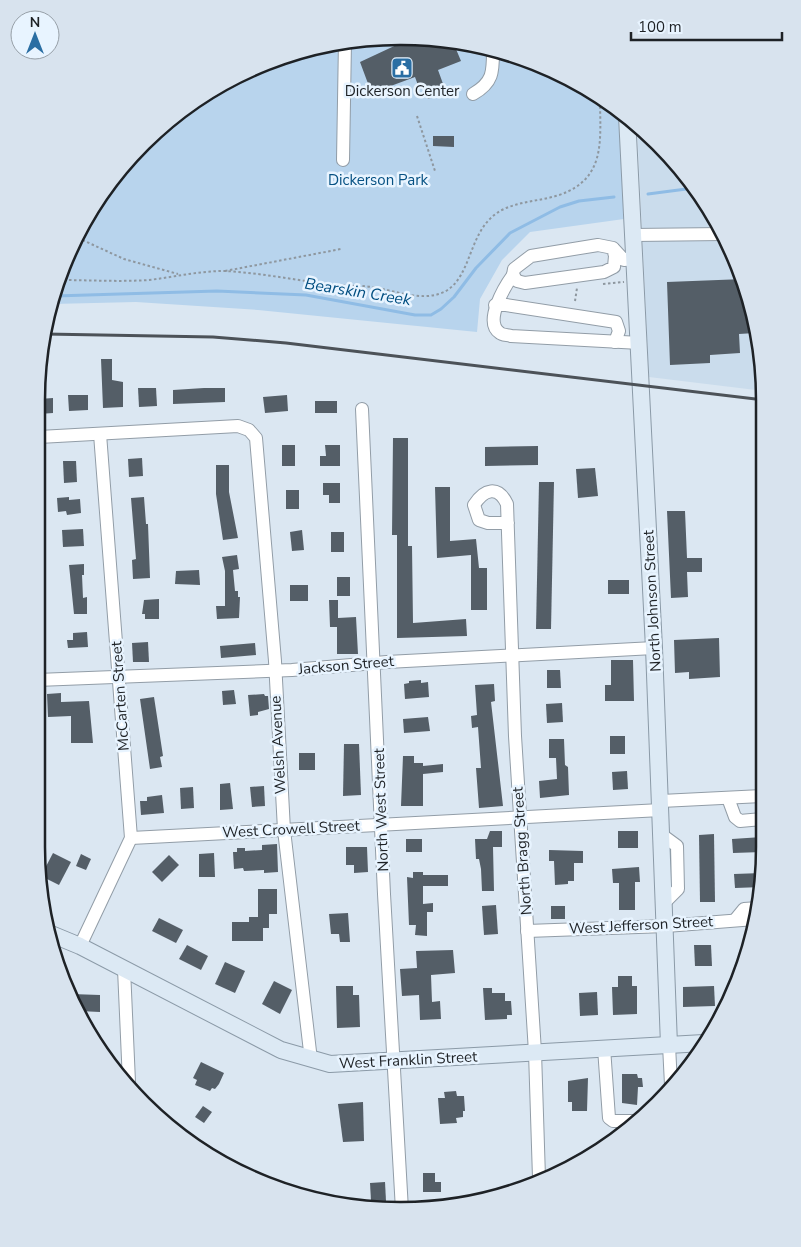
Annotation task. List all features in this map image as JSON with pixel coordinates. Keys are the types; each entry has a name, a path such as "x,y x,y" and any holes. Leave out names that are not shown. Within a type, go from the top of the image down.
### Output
{"main road":[{"name":"North Johnson Street","path":"628,127 654,648 669,1045"},
{"name":"West Franklin Street","path":"56,936 80,946 281,1050 330,1064 696,1043"}],"street":[{"path":"343,160 346,49"},
{"path":"473,94 481,89 492,74 492,57"},
{"path":"633,234 714,234"},
{"path":"634,259 624,260 613,248 598,246 531,256 514,269 513,275 503,289 495,305 495,327 500,333 511,336 640,343"},
{"path":"513,275 517,281 525,282 604,272 614,267 615,256 613,248"},
{"path":"495,305 506,304 616,322 619,331 615,342"},
{"name":"North West Street","path":"362,409 381,825 402,1202"},
{"name":"Welsh Avenue","path":"100,434 238,426 250,430 256,438 284,830 311,1060"},
{"path":"45,436 100,434"},
{"name":"McCarten Street","path":"80,946 131,838 100,434"},
{"name":"North Bragg Street","path":"508,523 512,654 535,1052 539,1174"},
{"name":"Jackson Street","path":"45,680 274,670 512,654 654,648"},
{"name":"West Crowell Street","path":"131,838 520,818 756,796"},
{"path":"728,798 735,817 740,821 756,820"},
{"path":"735,920 744,909 750,909"},
{"name":"West Jefferson Street","path":"527,931 666,926 748,919"},
{"path":"124,969 129,1076"},
{"name":"North Johnson Street","path":"669,1045 671,1078"},
{"path":"604,1048 609,1118 613,1121 627,1121"}],"path":[{"path":"222,271 255,273 335,286 378,286 419,297 432,296 445,291 454,284 483,225 493,217 517,204 559,195 573,189 594,171 600,143 600,106"},
{"path":"417,116 435,171"},
{"path":"83,240 124,259 179,274"},
{"path":"66,280 125,281 222,271 341,249"},
{"path":"576,302 577,288"}],"shaded area":[{"path":"637,135 683,184 708,223 729,264 744,308 749,331 756,390 649,377"}],"green space":[{"name":"Dickerson Park","path":"400,45 447,48 493,57 537,72 578,93 620,121 624,219 530,232 502,260 480,299 477,332 258,310 136,302 58,304 72,264 82,243 105,203 133,166 184,118 223,93 264,72 308,57 354,48"}],"building":[{"name":"Dickerson Center","path":"400,45 456,50 461,61 438,70 446,92 428,99 423,87 419,88 415,77 388,87 389,90 373,97 360,62"},
{"path":"433,136 454,136 454,147 433,146"},
{"path":"735,279 749,333 739,334 740,353 710,355 710,363 670,365 667,282"},
{"path":"101,359 112,359 112,380 123,382 123,407 103,408"},
{"path":"138,388 156,388 157,406 139,407"},
{"path":"225,388 225,402 173,404 173,390"},
{"path":"68,395 88,395 88,410 69,411"},
{"path":"287,395 288,411 265,413 263,397"},
{"path":"53,398 53,413 45,414 45,399"},
{"path":"315,401 337,401 337,413 315,413"},
{"path":"393,438 408,438 408,546 412,546 413,623 466,619 467,636 397,638 397,535 392,535"},
{"path":"282,445 295,445 295,466 282,466"},
{"path":"325,445 340,445 340,466 320,466 320,456 326,456"},
{"path":"538,446 538,465 485,466 485,447"},
{"path":"142,458 143,476 129,477 128,459"},
{"path":"63,461 76,461 77,482 64,483"},
{"path":"216,465 229,465 229,492 238,538 223,540 216,494"},
{"path":"595,468 598,496 578,498 576,469"},
{"path":"539,482 554,482 551,629 536,629"},
{"path":"323,483 340,483 340,503 329,503 329,495 323,495"},
{"path":"435,487 450,487 450,541 476,539 479,568 487,568 487,610 471,610 471,555 437,558"},
{"path":"286,490 299,490 299,509 286,509"},
{"path":"69,497 69,500 80,499 81,513 67,515 66,511 58,512 57,498"},
{"path":"144,497 146,524 148,524 150,578 133,579 132,560 136,559 131,498"},
{"path":"667,511 685,511 687,558 702,558 702,572 687,572 688,597 671,598"},
{"path":"83,529 84,546 63,547 62,530"},
{"path":"302,530 304,550 292,551 290,532"},
{"path":"331,532 344,532 344,552 331,552"},
{"path":"237,555 239,569 233,570 235,591 238,591 238,597 240,597 239,618 217,619 216,606 225,606 225,571 222,557"},
{"path":"84,564 84,575 82,575 83,598 87,597 87,614 74,614 69,565"},
{"path":"199,570 200,585 175,584 176,571"},
{"path":"337,577 350,577 350,596 337,596"},
{"path":"608,580 629,580 629,594 608,594"},
{"path":"290,585 308,585 308,601 290,601"},
{"path":"159,599 159,619 145,619 145,614 142,614 144,600"},
{"path":"329,600 338,600 338,618 356,617 358,654 337,654 337,627 330,627"},
{"path":"87,632 88,647 68,648 67,640 73,640 73,633"},
{"path":"719,638 720,677 689,679 689,672 675,673 674,640"},
{"path":"148,642 149,662 133,662 132,643"},
{"path":"255,643 256,655 221,658 220,646"},
{"path":"611,660 633,660 634,701 605,701 605,685 611,685"},
{"path":"547,670 560,670 561,688 547,688"},
{"path":"421,680 421,683 428,682 429,697 405,699 404,684 409,683 409,681"},
{"path":"494,684 495,701 491,702 503,806 479,808 476,768 481,768 478,727 472,728 471,716 477,715 475,685"},
{"path":"234,690 236,704 223,705 222,691"},
{"path":"61,693 61,702 89,701 93,743 71,743 71,716 48,717 47,694"},
{"path":"264,694 268,696 269,709 258,712 258,715 250,716 248,695"},
{"path":"154,697 163,756 160,757 162,767 150,769 140,699"},
{"path":"562,703 563,722 547,723 546,704"},
{"path":"428,717 430,731 404,733 403,719"},
{"path":"610,736 625,736 625,754 610,754"},
{"path":"549,739 564,739 569,795 540,798 539,781 557,779 556,758 549,758"},
{"path":"344,744 359,744 361,795 343,796"},
{"path":"299,753 315,753 315,770 299,770"},
{"path":"403,756 414,756 414,763 423,763 423,766 443,764 443,772 423,774 423,806 401,806"},
{"path":"627,771 628,789 613,790 612,772"},
{"path":"230,783 233,809 220,810 220,784"},
{"path":"264,786 265,806 252,807 250,787"},
{"path":"193,787 194,808 181,809 180,788"},
{"path":"162,795 164,813 141,815 140,801 147,801 147,797"},
{"path":"490,831 502,831 502,847 493,847 494,891 482,891 481,869 479,859 476,859 475,839 487,839"},
{"path":"618,831 638,831 638,848 618,848"},
{"path":"714,834 715,902 700,902 699,835"},
{"path":"756,837 756,852 733,853 732,839"},
{"path":"406,839 422,839 422,852 406,852"},
{"path":"277,844 278,872 264,873 264,870 244,871 243,868 234,869 233,852 237,852 237,848 245,848 245,851 262,850 262,845"},
{"path":"346,847 367,847 368,872 354,873 354,865 346,865"},
{"path":"549,850 583,851 583,863 574,863 574,881 568,881 568,884 555,885 554,861 549,861"},
{"path":"53,853 71,862 59,885 47,879 46,867"},
{"path":"214,853 215,877 199,877 199,854"},
{"path":"81,854 91,859 86,870 76,866"},
{"path":"169,855 179,865 162,882 152,872"},
{"path":"639,867 640,882 635,882 635,910 619,910 619,883 613,883 612,869"},
{"path":"413,872 423,872 423,875 448,875 448,886 423,886 423,904 433,903 433,912 427,912 427,936 415,935 416,925 409,925 407,877 413,878"},
{"path":"755,873 753,887 735,888 734,874"},
{"path":"258,889 277,889 277,914 269,914 269,928 263,928 263,941 232,941 232,922 249,922 249,917 258,917"},
{"path":"496,905 498,934 484,935 482,906"},
{"path":"551,906 565,906 565,919 551,919"},
{"path":"348,913 350,942 340,942 339,934 331,934 329,914"},
{"path":"159,918 183,930 176,943 152,931"},
{"path":"187,945 208,956 201,970 179,959"},
{"path":"694,945 711,945 712,966 695,966"},
{"path":"453,950 455,973 431,975 432,1002 440,1001 441,1019 420,1020 419,995 402,996 400,969 417,968 416,951"},
{"path":"225,962 245,971 235,993 215,984"},
{"path":"618,976 632,976 632,986 637,986 637,1014 613,1015 612,987 618,987"},
{"path":"274,981 292,990 280,1014 262,1004"},
{"path":"336,986 353,986 353,995 359,995 360,1027 337,1028"},
{"path":"714,986 715,1006 683,1007 683,987"},
{"path":"483,988 492,988 492,993 505,993 505,1001 511,1001 512,1015 507,1015 507,1019 485,1020"},
{"path":"597,992 598,1015 580,1016 579,993"},
{"path":"77,994 100,995 100,1012 86,1011"},
{"path":"201,1062 224,1073 215,1089 212,1088 210,1091 195,1085 197,1080 193,1078"},
{"path":"622,1074 637,1074 638,1078 642,1078 643,1087 638,1087 637,1105 622,1103"},
{"path":"588,1078 587,1111 572,1111 572,1102 568,1102 568,1081"},
{"path":"456,1091 457,1096 464,1096 465,1111 463,1111 463,1117 456,1118 457,1123 440,1124 438,1098 445,1098 444,1092"},
{"path":"363,1102 364,1141 343,1142 338,1104"},
{"path":"203,1106 212,1112 204,1123 195,1117"},
{"path":"423,1173 435,1173 435,1182 441,1182 441,1192 423,1192"},
{"path":"385,1182 386,1201 371,1200 370,1183"}],"waterway":[{"name":"Bearskin Creek","path":"648,194 686,189"},
{"name":"Bearskin Creek","path":"61,296 217,291 306,295 415,315 431,315 454,297 476,268 510,233 560,207 579,201 614,197"}],"railway":[{"path":"51,334 213,337 286,343 756,399"}],"place":[{"name":"Dickerson Center","path":"402,68"}]}
